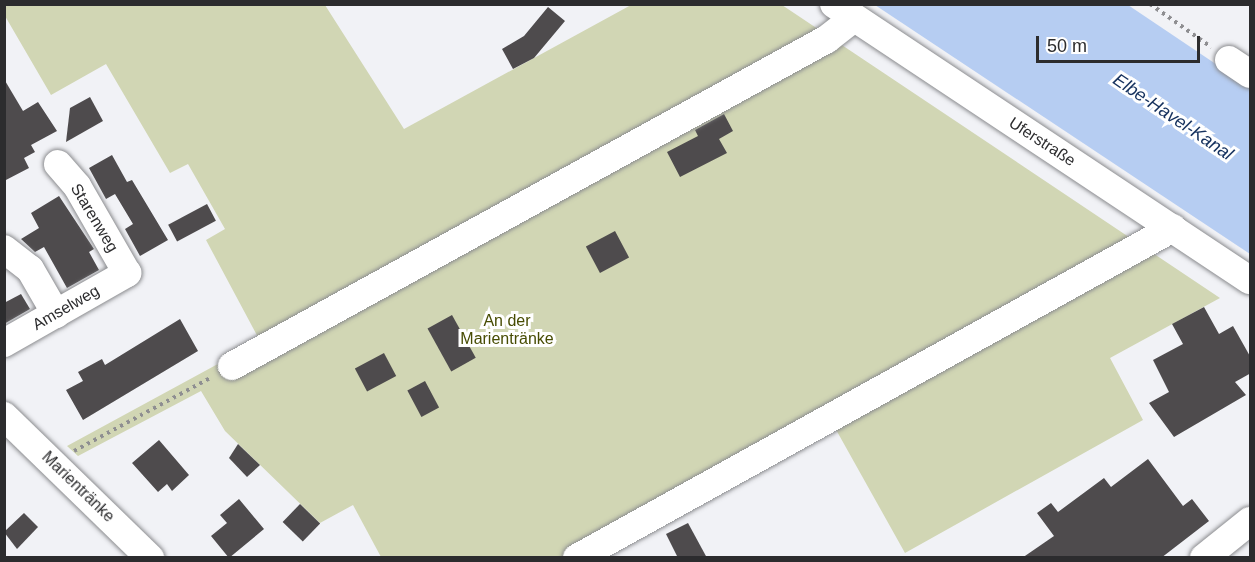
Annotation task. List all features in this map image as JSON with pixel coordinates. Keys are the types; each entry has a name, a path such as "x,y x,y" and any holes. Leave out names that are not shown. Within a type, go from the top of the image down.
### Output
{"street":[{"name":"Uferstraße","path":"844,11 1251,279"},
{"path":"232,366 827,39 844,11"},
{"name":"Starenweg","path":"58,164 77,186 127,273"},
{"path":"577,558 1173,228"},
{"path":"4,249 30,268 56,314"},
{"name":"Amselweg","path":"4,343 127,273"},
{"name":"Marientränke","path":"4,416 150,558"},
{"path":"1204,558 1251,521"}],"path":[{"path":"1150,4 1240,67"},
{"path":"53,462 232,366"}],"green space":[{"name":"An der Marientränke","path":"4,5 325,5 404,129 631,5 782,5 1220,298 1110,358 1143,420 905,553 825,410 562,557 381,557 353,505 320,523 225,431 201,391 78,456 67,446 260,341 206,240 225,229 188,164 170,173 106,64 51,95 5,16"}],"water":[{"name":"Elbe-Havel-Kanal","path":"875,5 1128,5 1250,87 1250,254"}],"building":[{"path":"548,7 565,21 534,58 513,69 502,49 524,36"},
{"path":"4,79 23,111 38,102 57,131 31,145 35,152 24,158 29,168 4,181"},
{"path":"90,97 103,121 66,142 70,108"},
{"path":"724,114 733,131 719,139 727,153 680,177 667,152 698,136 695,130"},
{"path":"112,155 127,182 132,180 168,240 140,256 125,229 133,224 115,194 106,199 89,168"},
{"path":"59,196 94,249 89,252 99,270 67,288 44,247 35,252 21,239 39,228 31,213"},
{"path":"207,204 216,221 177,241 168,225"},
{"path":"615,231 629,257 600,273 586,246"},
{"path":"21,294 30,309 4,324 4,303"},
{"path":"1204,307 1219,334 1233,326 1251,358 1251,373 1235,382 1246,395 1174,437 1149,403 1169,392 1153,360 1183,344 1172,324"},
{"path":"452,315 476,358 451,371 428,329"},
{"path":"180,319 198,351 83,420 66,390 83,381 78,372 102,359 105,365"},
{"path":"384,353 396,376 367,391 355,368"},
{"path":"425,381 439,407 421,417 407,390"},
{"path":"159,440 189,475 172,491 167,484 158,492 132,463"},
{"path":"238,444 260,465 247,477 229,458"},
{"path":"1148,459 1183,506 1192,499 1209,521 1161,558 1022,558 1054,536 1037,513 1051,503 1058,512 1104,478 1111,487"},
{"path":"239,499 264,529 229,558 211,536 227,523 220,515"},
{"path":"300,504 320,523 303,541 283,522"},
{"path":"24,513 38,527 17,549 4,532"},
{"path":"688,523 707,558 678,558 666,534"}]}
